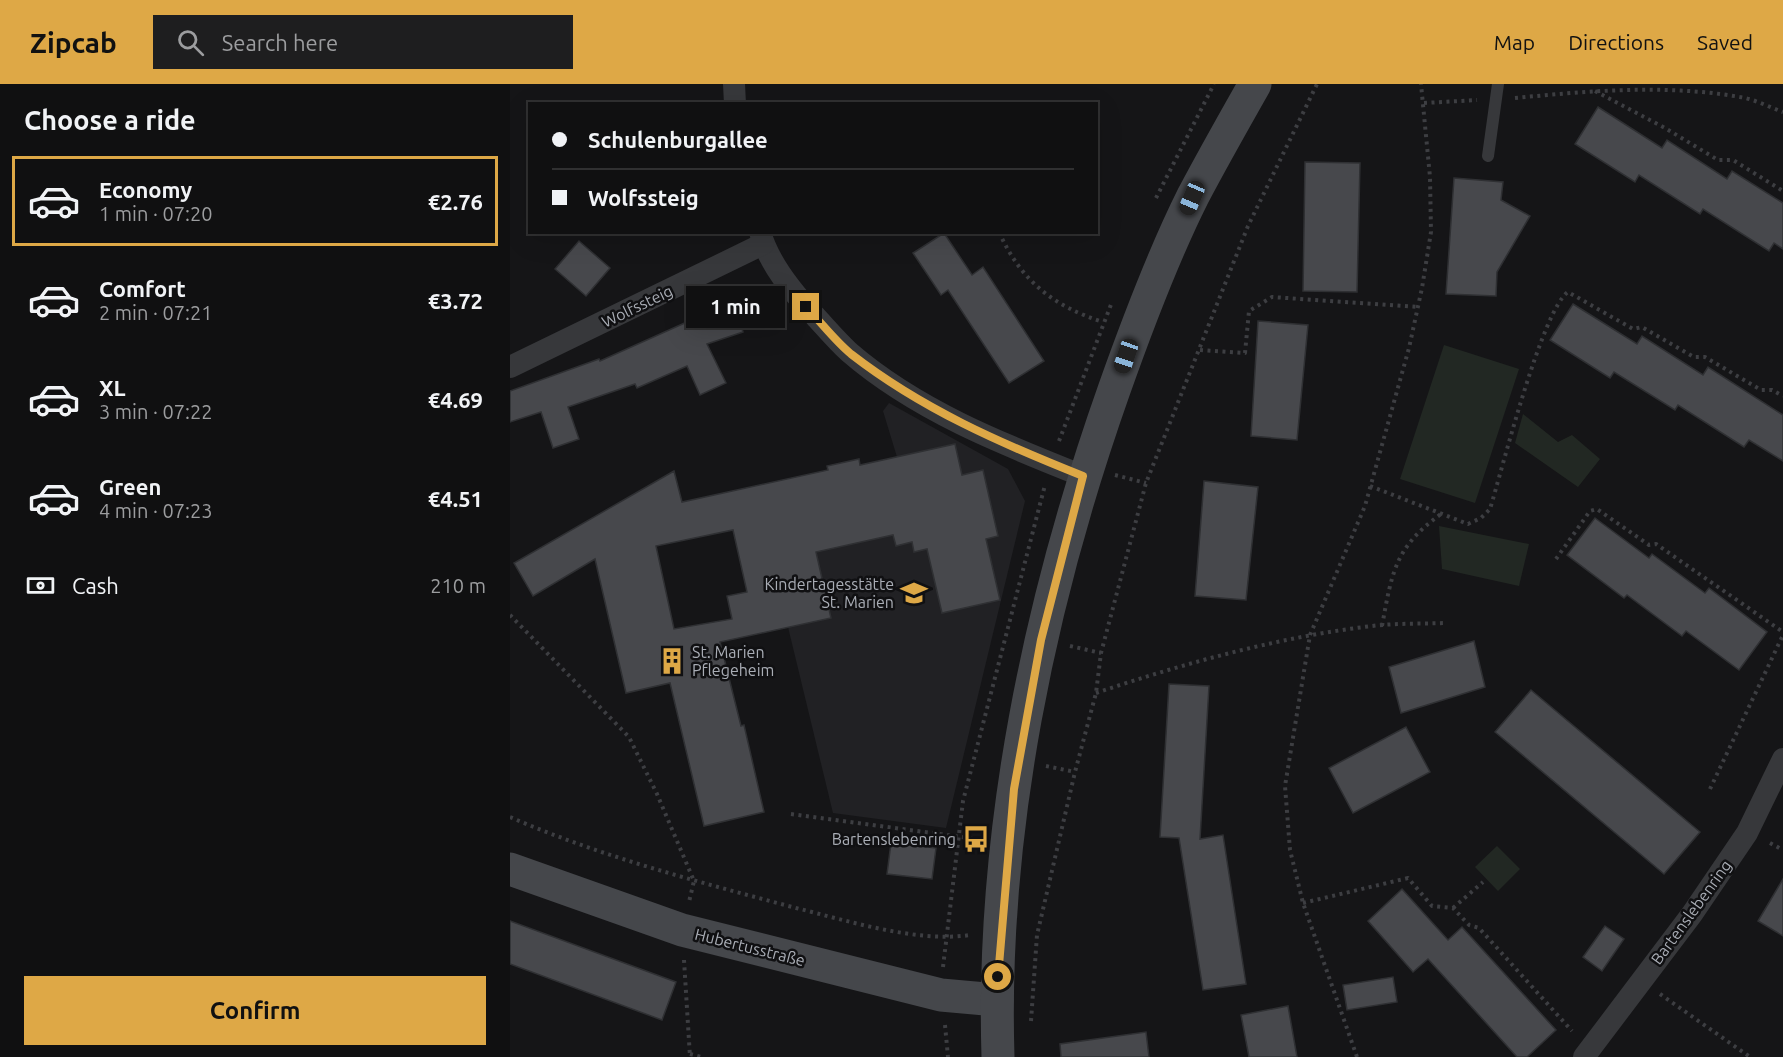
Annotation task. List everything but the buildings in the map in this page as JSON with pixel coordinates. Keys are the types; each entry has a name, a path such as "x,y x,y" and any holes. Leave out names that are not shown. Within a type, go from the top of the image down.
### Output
{"street":[{"path":"734,84 735,102"},
{"path":"998,1057 997,1000 1000,931 1014,789 1039,651 1083,476 1134,334 1192,198 1255,84"},
{"name":"Wolfssteig","path":"510,367 761,238 792,292 849,352 928,407 1005,444 1083,476"},
{"name":"Bartenslebenring","path":"1584,1057 1747,833 1783,759"},
{"name":"Hubertusstraße","path":"510,869 682,930 941,995 997,1000"}],"lane":[{"path":"1488,156 1498,84"}],"path":[{"path":"1030,1030 1037,935 1074,772 1096,693 1101,653 1146,483 1248,226 1317,84"},
{"path":"1357,1057 1303,903 1290,850 1285,786 1310,636 1365,506 1409,348 1418,307 1431,232 1430,177 1421,84"},
{"path":"1424,103 1594,91 1652,90 1741,97 1783,112"},
{"path":"1594,91 1665,128 1718,160 1733,159 1783,191"},
{"path":"1000,234 1011,259 1045,295 1083,315 1103,321"},
{"path":"1370,486 1468,524 1481,518 1490,509 1538,349 1560,298 1568,292 1633,329 1642,327 1694,357 1705,357 1761,390 1772,390 1783,396"},
{"path":"1200,350 1245,353 1250,311 1272,297 1418,307"},
{"path":"1556,559 1590,511 1597,509 1648,545 1656,544 1783,633 1710,789"},
{"path":"1382,626 1392,571 1418,531 1442,514"},
{"path":"510,615 630,736 657,794 694,881 682,930 690,1055 701,1057"},
{"path":"1096,693 1148,675 1310,636 1382,626 1445,623"},
{"path":"1045,766 1074,772"},
{"path":"791,814 976,839"},
{"path":"510,817 553,835 694,881 851,922 945,939 1000,931 1037,935"},
{"path":"1303,903 1408,878 1432,906 1453,908 1469,925 1479,928 1575,1034"},
{"path":"1453,908 1483,882"},
{"path":"1641,981 1750,1057"}],"shaded area":[{"path":"1444,345 1519,369 1475,503 1400,479"},
{"name":"Kindertagesstätte St. Marien","path":"889,403 1008,469 1025,501 946,828 833,813 788,627 830,618 780,481 827,470 827,466 859,459 860,465 897,457 883,411"},
{"path":"1523,414 1558,442 1572,435 1600,459 1578,487 1515,443"},
{"path":"1439,526 1529,544 1519,586 1442,569"},
{"path":"1497,846 1520,869 1498,891 1475,867"}],"place":[{"name":"Kindertagesstätte St. Marien","path":"914,593"},
{"name":"St. Marien Pflegeheim","path":"672,661"},
{"name":"Bartenslebenring","path":"976,839"}],"route":[{"path":"806,307 849,352 928,407 1005,444 1083,476 1041,640 1014,789 1000,931 998,977"}]}
